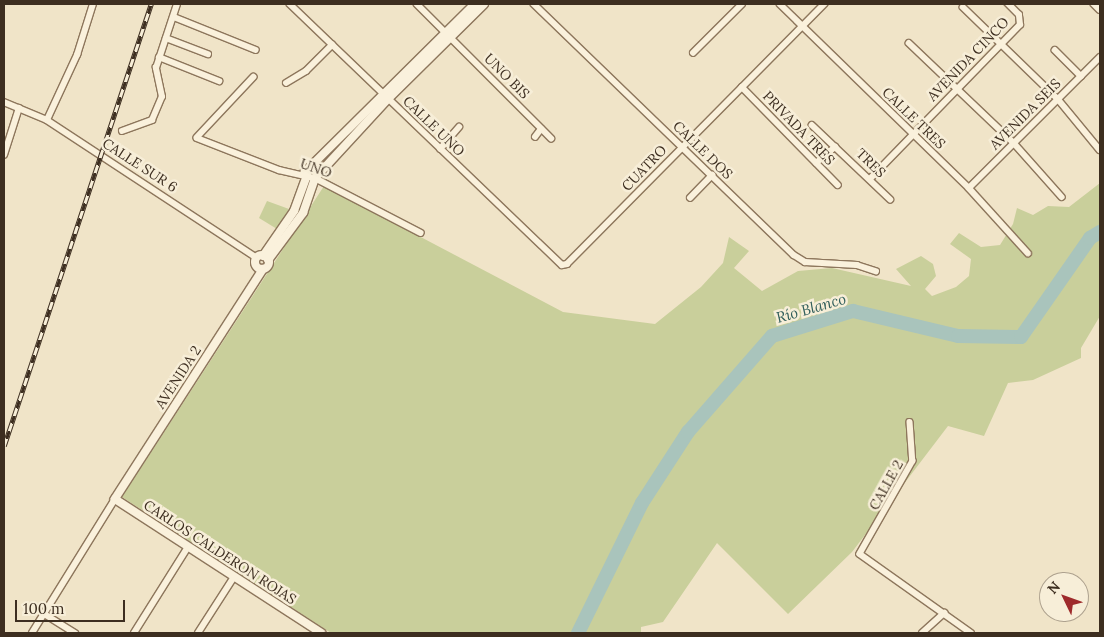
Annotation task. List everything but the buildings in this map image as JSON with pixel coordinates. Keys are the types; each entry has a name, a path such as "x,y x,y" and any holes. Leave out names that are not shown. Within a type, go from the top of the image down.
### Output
{"street":[{"path":"47,120 77,55 94,4"},
{"path":"122,131 152,120 162,97 156,68 177,4"},
{"name":"CALLE UNO","path":"290,4 562,265"},
{"path":"417,4 448,34"},
{"path":"386,96 304,172 311,176 475,4"},
{"path":"448,34 484,4"},
{"name":"CALLE DOS","path":"534,4 800,260 857,265 876,271"},
{"path":"693,52 742,4"},
{"name":"CALLE TRES","path":"780,4 969,188 1028,253"},
{"name":"CUATRO","path":"562,265 567,264 824,4"},
{"name":"AVENIDA CINCO","path":"870,179 1021,22 1008,4"},
{"path":"1094,4 1100,10"},
{"path":"964,7 1058,100 1100,150"},
{"path":"174,17 256,50"},
{"name":"UNO BIS","path":"448,34 551,138"},
{"path":"166,38 208,54"},
{"path":"909,43 1014,143 1062,197"},
{"path":"286,82 306,71 332,45"},
{"path":"1055,50 1081,76"},
{"path":"160,57 219,81"},
{"name":"AVENIDA SEIS","path":"969,188 1100,58"},
{"name":"UNO","path":"254,76 197,138 279,170 311,176 421,233"},
{"name":"PRIVADA TRES","path":"742,87 838,185"},
{"name":"CALLE SUR 6","path":"4,102 47,120 263,258"},
{"path":"4,155 19,108"},
{"name":"TRES","path":"812,125 890,198"},
{"path":"440,149 459,127"},
{"path":"534,137 542,129"},
{"path":"816,163 835,147"},
{"name":"AVENIDA 2","path":"115,499 263,268 263,258 303,213 311,176"},
{"path":"690,198 712,176"},
{"path":"263,258 256,265 263,268"},
{"name":"CALLE 2","path":"910,422 913,462 860,554 944,613"},
{"path":"32,633 115,499"},
{"name":"CARLOS CALDERON ROJAS","path":"115,499 321,633"},
{"path":"134,633 188,547"},
{"path":"198,633 234,577"},
{"path":"43,613 75,633"},
{"path":"922,633 944,613 971,633"},
{"path":"305,633 311,626"}],"green space":[{"path":"1100,183 1100,316 1081,348 1081,358 1033,380 1008,383 984,436 948,426 852,552 788,614 717,543 663,622 641,627 641,633 331,633 122,497 324,186 563,312 655,324 701,287 723,263 729,237 749,251 734,268 762,291 798,271 832,268 911,286 896,269 921,256 933,264 936,276 925,289 932,296 956,287 969,276 971,259 950,244 959,233 981,247 1000,245 1013,224 1017,208 1033,215 1048,206 1069,207"},
{"path":"267,201 289,209 277,229 259,218"}],"waterway":[{"name":"Río Blanco","path":"578,633 642,503 688,432 772,336 853,311 958,336 1021,337 1090,238 1100,232"}],"railway":[{"path":"4,446 151,4"}]}
